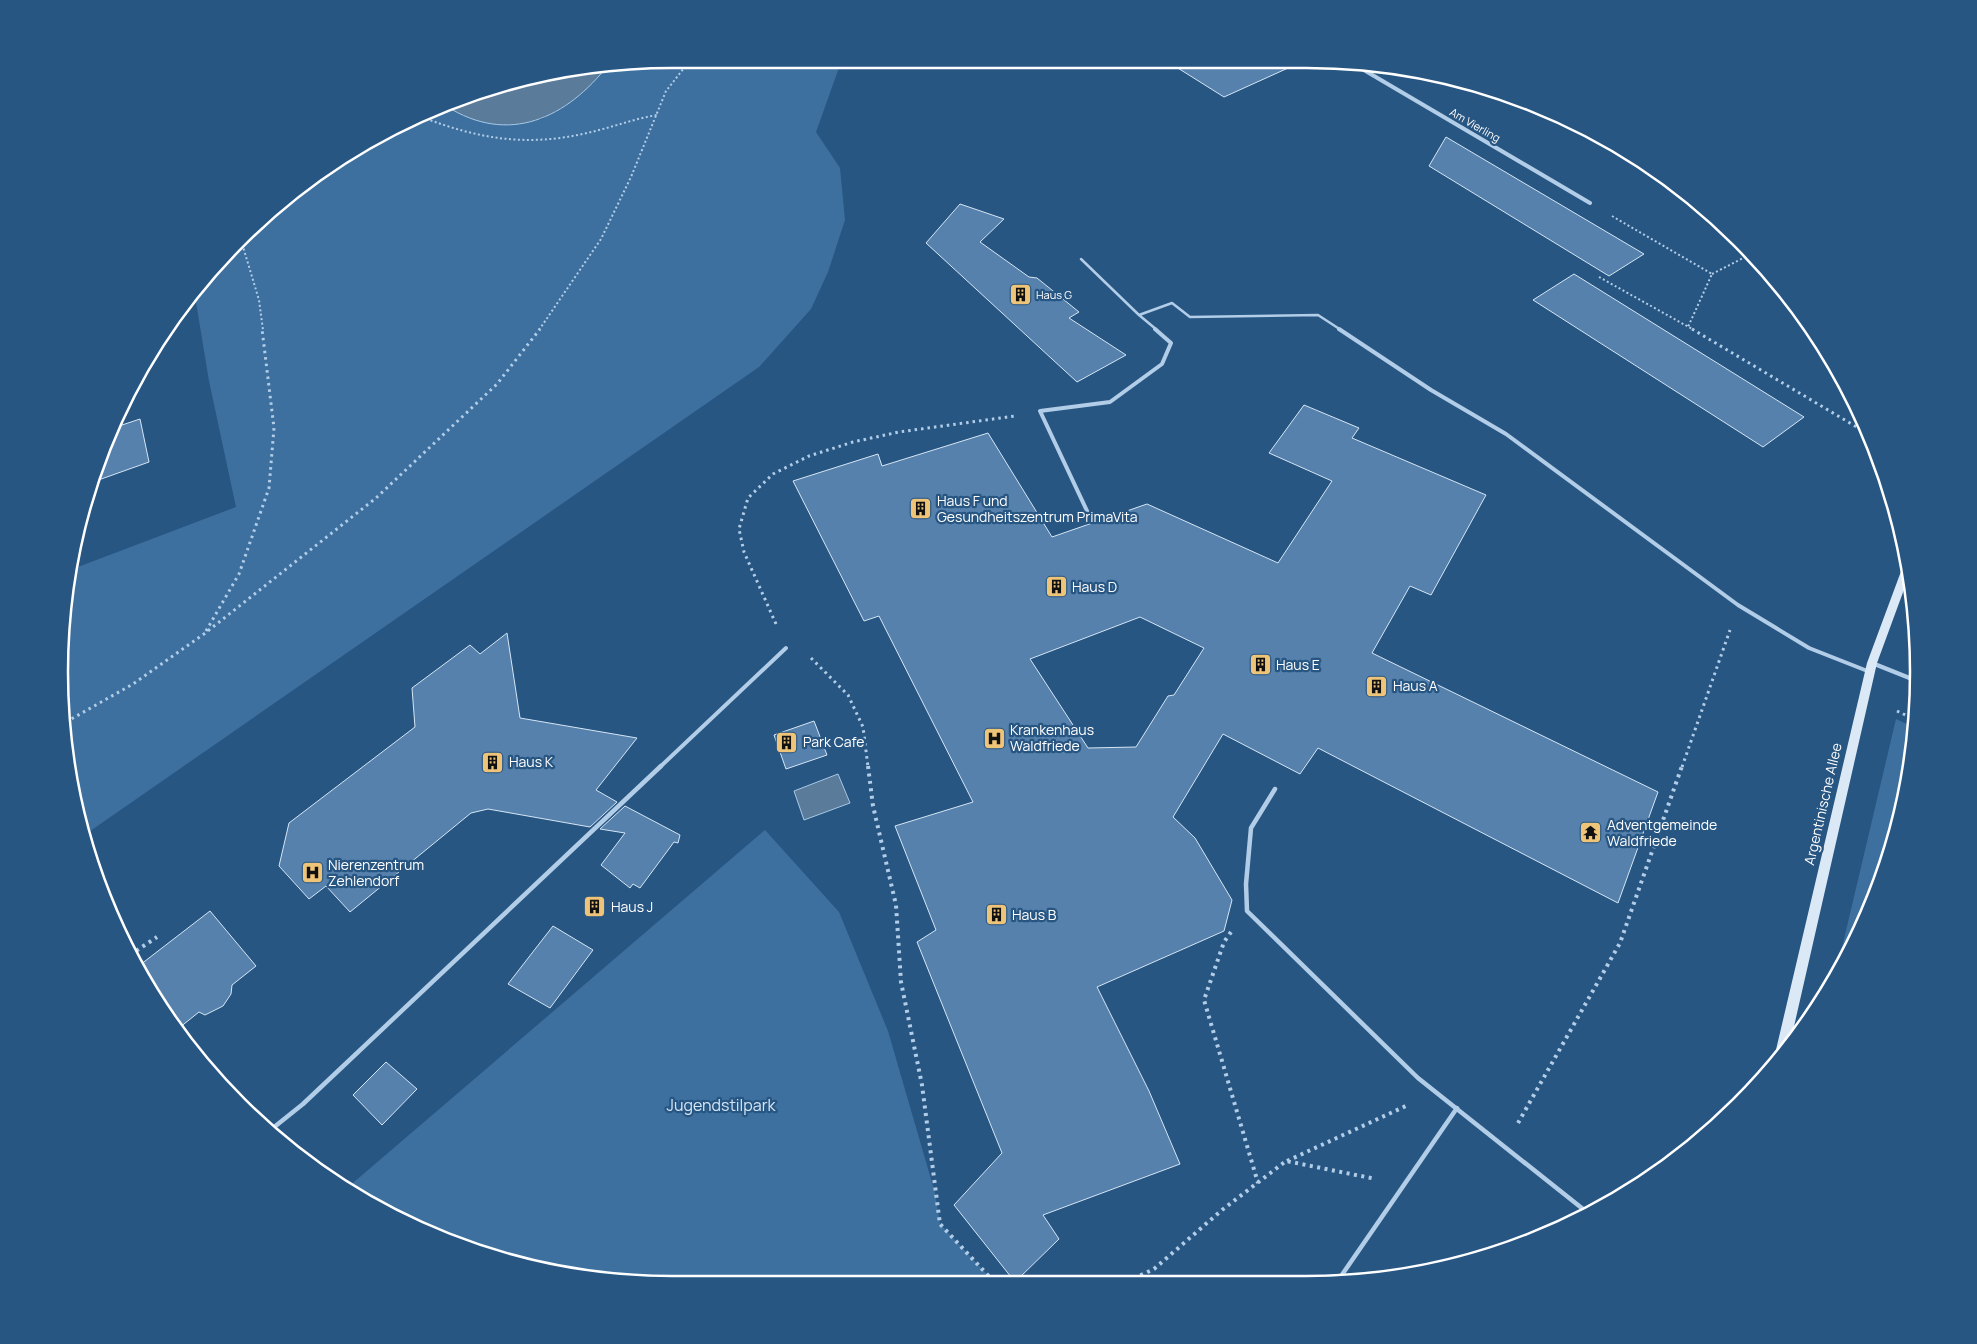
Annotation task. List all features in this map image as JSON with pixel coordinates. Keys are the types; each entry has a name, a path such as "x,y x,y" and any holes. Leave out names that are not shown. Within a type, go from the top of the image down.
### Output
{"main road":[{"name":"Argentinische Allee","path":"1784,1041 1871,667 1902,582"}],"street":[{"name":"Am Vierling","path":"1366,71 1590,203"},
{"path":"1871,667 1910,679"}],"lane":[{"path":"1081,259 1171,343 1162,364 1110,402 1040,411 1088,513"},
{"path":"1139,315 1172,303 1190,317 1318,316 1431,390 1506,434 1738,605 1809,648 1871,667"},
{"path":"274,1127 318,1090 786,648"},
{"path":"1275,790 1251,828 1246,884 1247,911 1418,1078 1582,1209"},
{"path":"1342,1275 1457,1108"}],"path":[{"path":"70,720 133,684 204,634 376,498 496,384 552,314 601,239 631,177 666,91 684,68"},
{"path":"429,119 468,134 511,140 547,141 580,135 640,117 657,115"},
{"path":"1590,203 1712,274"},
{"path":"204,634 239,574 269,488 274,428 259,300 243,247"},
{"path":"1688,327 1712,274 1744,258"},
{"path":"1599,278 1688,327 1857,427"},
{"path":"989,1276 940,1224 922,1085 901,982 896,905 873,806 863,727 848,696 806,653 786,648 759,584 746,561 739,530 745,501 771,476 778,470 832,447 904,431 981,422 1040,411"},
{"path":"1504,1148 1620,943 1738,605"},
{"path":"1897,711 1908,716"},
{"path":"1247,911 1224,942 1204,1000 1258,1183"},
{"path":"136,951 157,937"},
{"path":"1138,1276 1154,1268 1222,1210 1286,1161 1436,1092"},
{"path":"1286,1161 1405,1184"}],"green space":[{"path":"672,68 839,68 816,132 840,168 845,220 828,272 811,309 759,367 89,832 79,790 69,712 69,632 77,567 236,507 209,381 196,300 218,273 273,218 304,192 370,148 405,130 453,109 467,116 508,125 543,119 599,72"},
{"path":"1896,719 1907,724 1898,790 1877,866 1863,903 1842,950"},
{"name":"Jugendstilpark","path":"765,830 839,912 888,1031 935,1193 940,1224 989,1276 672,1276 632,1275 593,1271 554,1265 478,1244 405,1214 351,1184"}],"shaded area":[{"path":"602,72 575,99 556,112 535,120 514,125 492,124 469,118 453,110 516,88 554,79"},
{"path":"838,774 850,803 804,820 794,791"}],"building":[{"path":"1178,68 1288,68 1224,97"},
{"path":"1446,137 1644,254 1609,276 1429,166"},
{"name":"Haus G","path":"960,204 1004,219 980,242 1029,277 1037,278 1079,312 1069,318 1126,355 1077,382 926,243"},
{"path":"1574,274 1804,417 1763,447 1533,300"},
{"path":"1304,405 1359,428 1352,438 1486,495 1431,595 1410,586 1372,653 1658,792 1618,903 1318,748 1300,774 1223,734 1173,817 1195,838 1232,900 1224,931 1097,987 1149,1091 1180,1164 1043,1215 1059,1239 1021,1276 1010,1276 954,1205 1002,1153 917,942 936,930 895,826 973,802 879,616 864,621 793,481 878,454 882,466 988,433 1052,537 1147,504 1278,563 1332,481 1269,453","holes":["1140,617 1204,648 1174,695 1168,696 1136,747 1088,748 1030,659"]},
{"path":"140,419 149,462 99,480 114,441 121,425"},
{"name":"Haus K","path":"507,633 520,718 637,738 596,790 617,802 590,827 488,809 471,813 350,912 326,886 309,899 279,866 289,823 415,727 412,688 470,645 480,654"},
{"path":"814,721 827,755 786,769 774,735"},
{"path":"625,806 680,835 678,843 674,842 640,888 633,884 630,888 601,865 625,833 600,829"},
{"path":"210,911 256,966 232,985 231,994 223,1006 205,1015 199,1012 182,1026 142,963"},
{"path":"553,926 593,950 550,1008 508,984"},
{"path":"386,1062 417,1089 382,1125 353,1095"}],"place":[{"name":"Haus G","path":"1020,295"},
{"name":"Haus F und Gesundheitszentrum PrimaVita","path":"921,509"},
{"name":"Haus D","path":"1056,587"},
{"name":"Haus E","path":"1260,665"},
{"name":"Haus A","path":"1377,686"},
{"name":"Krankenhaus Waldfriede","path":"994,738"},
{"name":"Park Cafe","path":"787,742"},
{"name":"Haus K","path":"493,762"},
{"name":"Adventgemeinde Waldfriede","path":"1591,833"},
{"name":"Nierenzentrum Zehlendorf","path":"312,873"},
{"name":"Haus J","path":"595,907"},
{"name":"Haus B","path":"996,915"}]}
